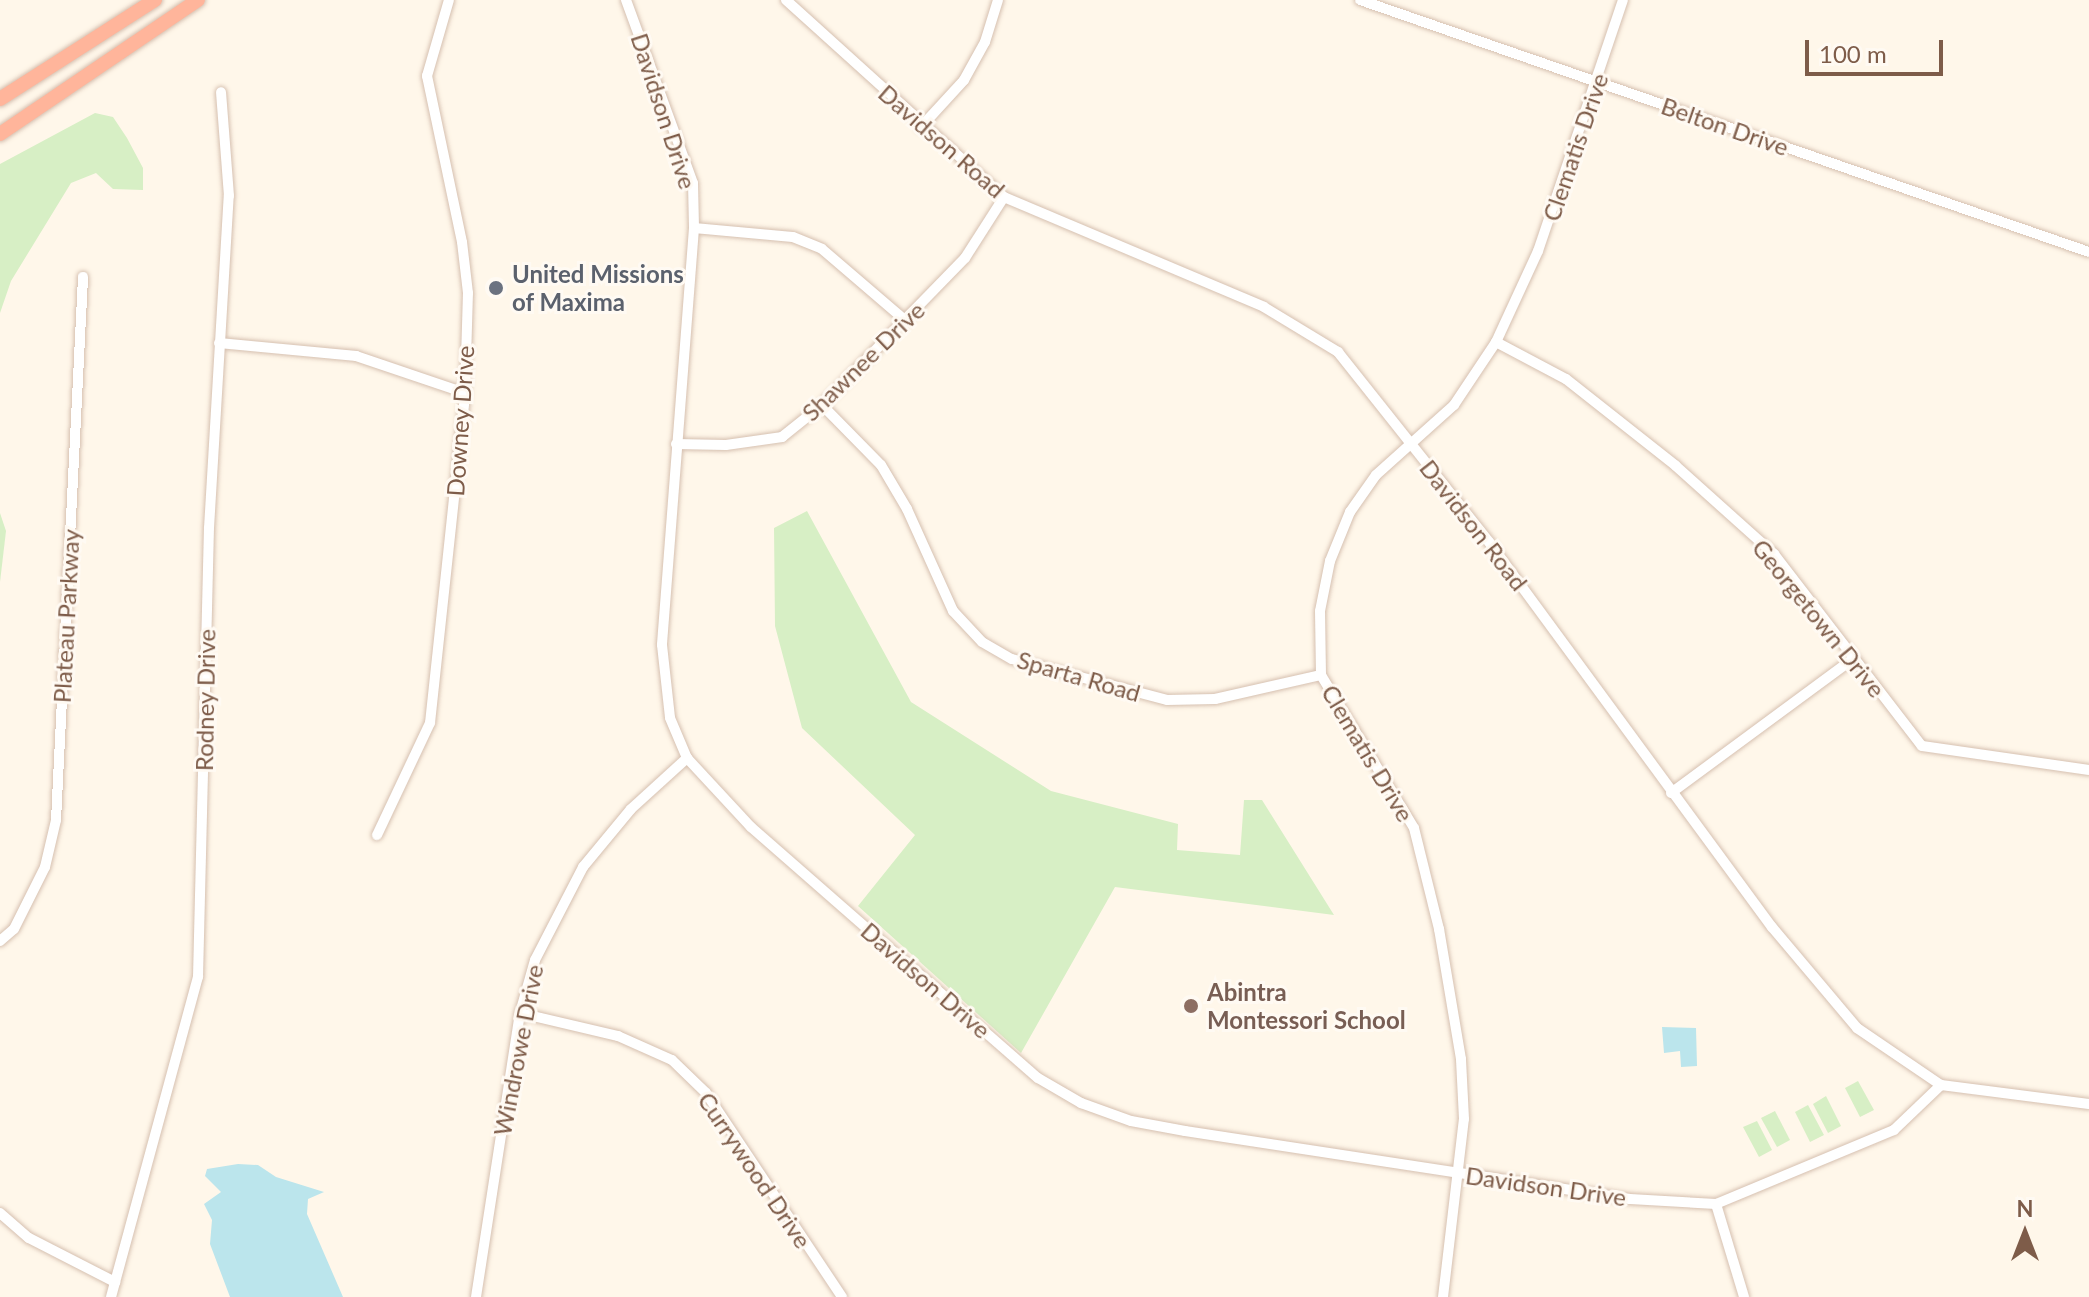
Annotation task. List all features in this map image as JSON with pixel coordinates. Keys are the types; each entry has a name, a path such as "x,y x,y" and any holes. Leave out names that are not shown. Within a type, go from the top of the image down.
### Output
{"highway":[{"path":"0,99 155,0"},
{"path":"0,134 198,0"}],"street":[{"name":"Downey Drive","path":"377,835 430,723 465,393 463,255 427,76 449,0"},
{"name":"Davidson Drive","path":"626,0 693,183 694,228 662,645 665,696 687,758 751,827 1038,1078 1081,1103 1131,1121 1630,1199 1716,1204 1894,1130 1941,1085"},
{"name":"Davidson Road","path":"786,0 921,127 1004,197 1297,325 1338,352 1412,444 1671,793 1847,1017 1941,1085 2089,1104"},
{"path":"921,127 964,80 985,42 998,0"},
{"name":"Belton Drive","path":"1360,0 2089,252"},
{"name":"Clematis Drive","path":"1443,1297 1464,1119 1461,1059 1439,929 1414,828 1321,675 1320,611 1337,541 1376,475 1454,405 1496,342 1538,251 1599,82 1623,0"},
{"name":"Rodney Drive","path":"111,1297 198,977 219,343 229,196 221,92"},
{"name":"Shawnee Drive","path":"676,444 726,445 782,437 822,405 965,258 1004,197"},
{"path":"694,228 793,237 822,249 906,321"},
{"name":"Plateau Parkway","path":"0,941 14,929 45,867 56,820 83,277"},
{"name":"Georgetown Drive","path":"1496,342 1566,379 1676,466 1774,554 1922,746 2089,770"},
{"path":"219,343 356,356 465,393"},
{"name":"Sparta Road","path":"822,405 881,465 907,509 953,611 982,642 1012,659 1167,700 1215,699 1321,675"},
{"path":"1671,793 1853,659"},
{"name":"Windrowe Drive","path":"476,1297 520,1013 550,925 583,867 631,809 687,758"},
{"name":"Currywood Drive","path":"520,1013 618,1036 672,1060 706,1093 842,1297"},
{"path":"1716,1204 1744,1297"},
{"path":"0,1213 29,1238 115,1282"}],"green space":[{"path":"95,113 113,117 127,138 143,168 143,190 113,189 96,173 71,183 11,281 0,313 0,164"},
{"path":"807,511 911,702 1051,791 1178,824 1177,850 1240,855 1244,800 1262,800 1334,915 1115,887 1021,1053 858,906 915,835 802,728 775,626 774,528"},
{"path":"0,513 6,531 0,582"},
{"path":"1858,1081 1874,1110 1860,1117 1845,1088"},
{"path":"1826,1096 1841,1126 1828,1133 1813,1104"},
{"path":"1808,1105 1824,1135 1810,1142 1795,1112"},
{"path":"1775,1111 1790,1140 1777,1147 1761,1118"},
{"path":"1757,1121 1772,1150 1759,1157 1743,1127"}],"water":[{"path":"1662,1027 1696,1028 1697,1066 1681,1067 1680,1051 1664,1053"},
{"path":"238,1164 258,1165 276,1177 324,1192 308,1199 307,1214 343,1297 230,1297 210,1244 212,1220 204,1204 221,1192 205,1176 207,1169"}],"place":[{"name":"United Missions of Maxima","path":"496,288"},
{"name":"Abintra Montessori School","path":"1191,1006"}]}
